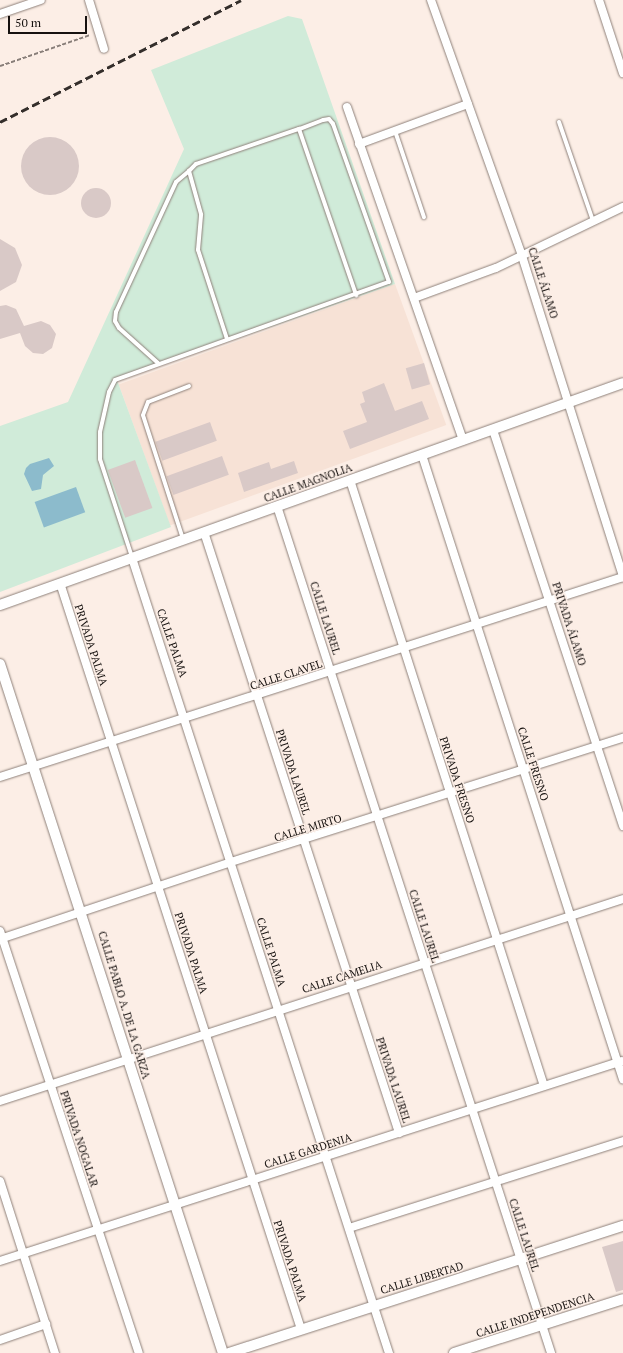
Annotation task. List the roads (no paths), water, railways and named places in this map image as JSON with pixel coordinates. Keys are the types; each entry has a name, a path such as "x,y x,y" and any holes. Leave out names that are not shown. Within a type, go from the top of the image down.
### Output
{"street":[{"path":"0,14 42,0"},
{"path":"89,0 104,49"},
{"name":"CALLE ÁLAMO","path":"431,0 522,256 623,577"},
{"path":"599,0 623,73"},
{"path":"359,144 468,104"},
{"path":"347,107 463,440"},
{"path":"414,298 496,268 623,206"},
{"name":"CALLE MAGNOLIA","path":"0,605 463,440 569,404 623,383"},
{"name":"PRIVADA ÁLAMO","path":"493,430 623,826"},
{"name":"CALLE FRESNO","path":"422,455 523,771 620,1061 623,1079"},
{"name":"PRIVADA FRESNO","path":"350,480 544,1086"},
{"name":"CALLE LAUREL","path":"277,506 551,1353"},
{"name":"PRIVADA LAUREL","path":"204,532 399,1133"},
{"name":"CALLE PALMA","path":"132,558 186,719 389,1353"},
{"name":"CALLE CLAVEL","path":"0,778 623,577"},
{"name":"PRIVADA PALMA","path":"60,583 301,1329"},
{"name":"CALLE PABLO A. DE LA GARZA","path":"0,664 35,766 174,1204 223,1353"},
{"name":"CALLE MIRTO","path":"1,936 158,888 231,862 304,841 623,738"},
{"name":"CALLE CAMELIA","path":"0,1101 278,1009 623,899"},
{"name":"PRIVADA NOGALAR","path":"1,936 139,1353"},
{"name":"CALLE GARDENIA","path":"0,1261 97,1228 252,1181 620,1061"},
{"path":"350,1228 623,1141"},
{"path":"0,1181 55,1353"},
{"name":"CALLE LIBERTAD","path":"229,1353 623,1226"},
{"name":"CALLE INDEPENDENCIA","path":"454,1353 623,1299"},
{"path":"0,1340 46,1324"}],"lane":[{"path":"132,558 100,459 100,432 109,392 115,380 158,363 356,295 389,282 333,124 329,119 196,164 176,182 116,312 115,321 119,328 158,363"},
{"path":"559,122 593,220"},
{"path":"299,129 356,295"},
{"path":"395,131 424,217"},
{"path":"189,171 201,214 198,250 227,339"},
{"path":"184,539 143,415 148,402 189,386"}],"water":[{"path":"49,458 54,466 43,475 41,489 32,491 24,474 26,468 30,464"},
{"path":"76,487 85,512 44,527 35,502"}],"railway":[{"path":"0,122 241,0"}]}
